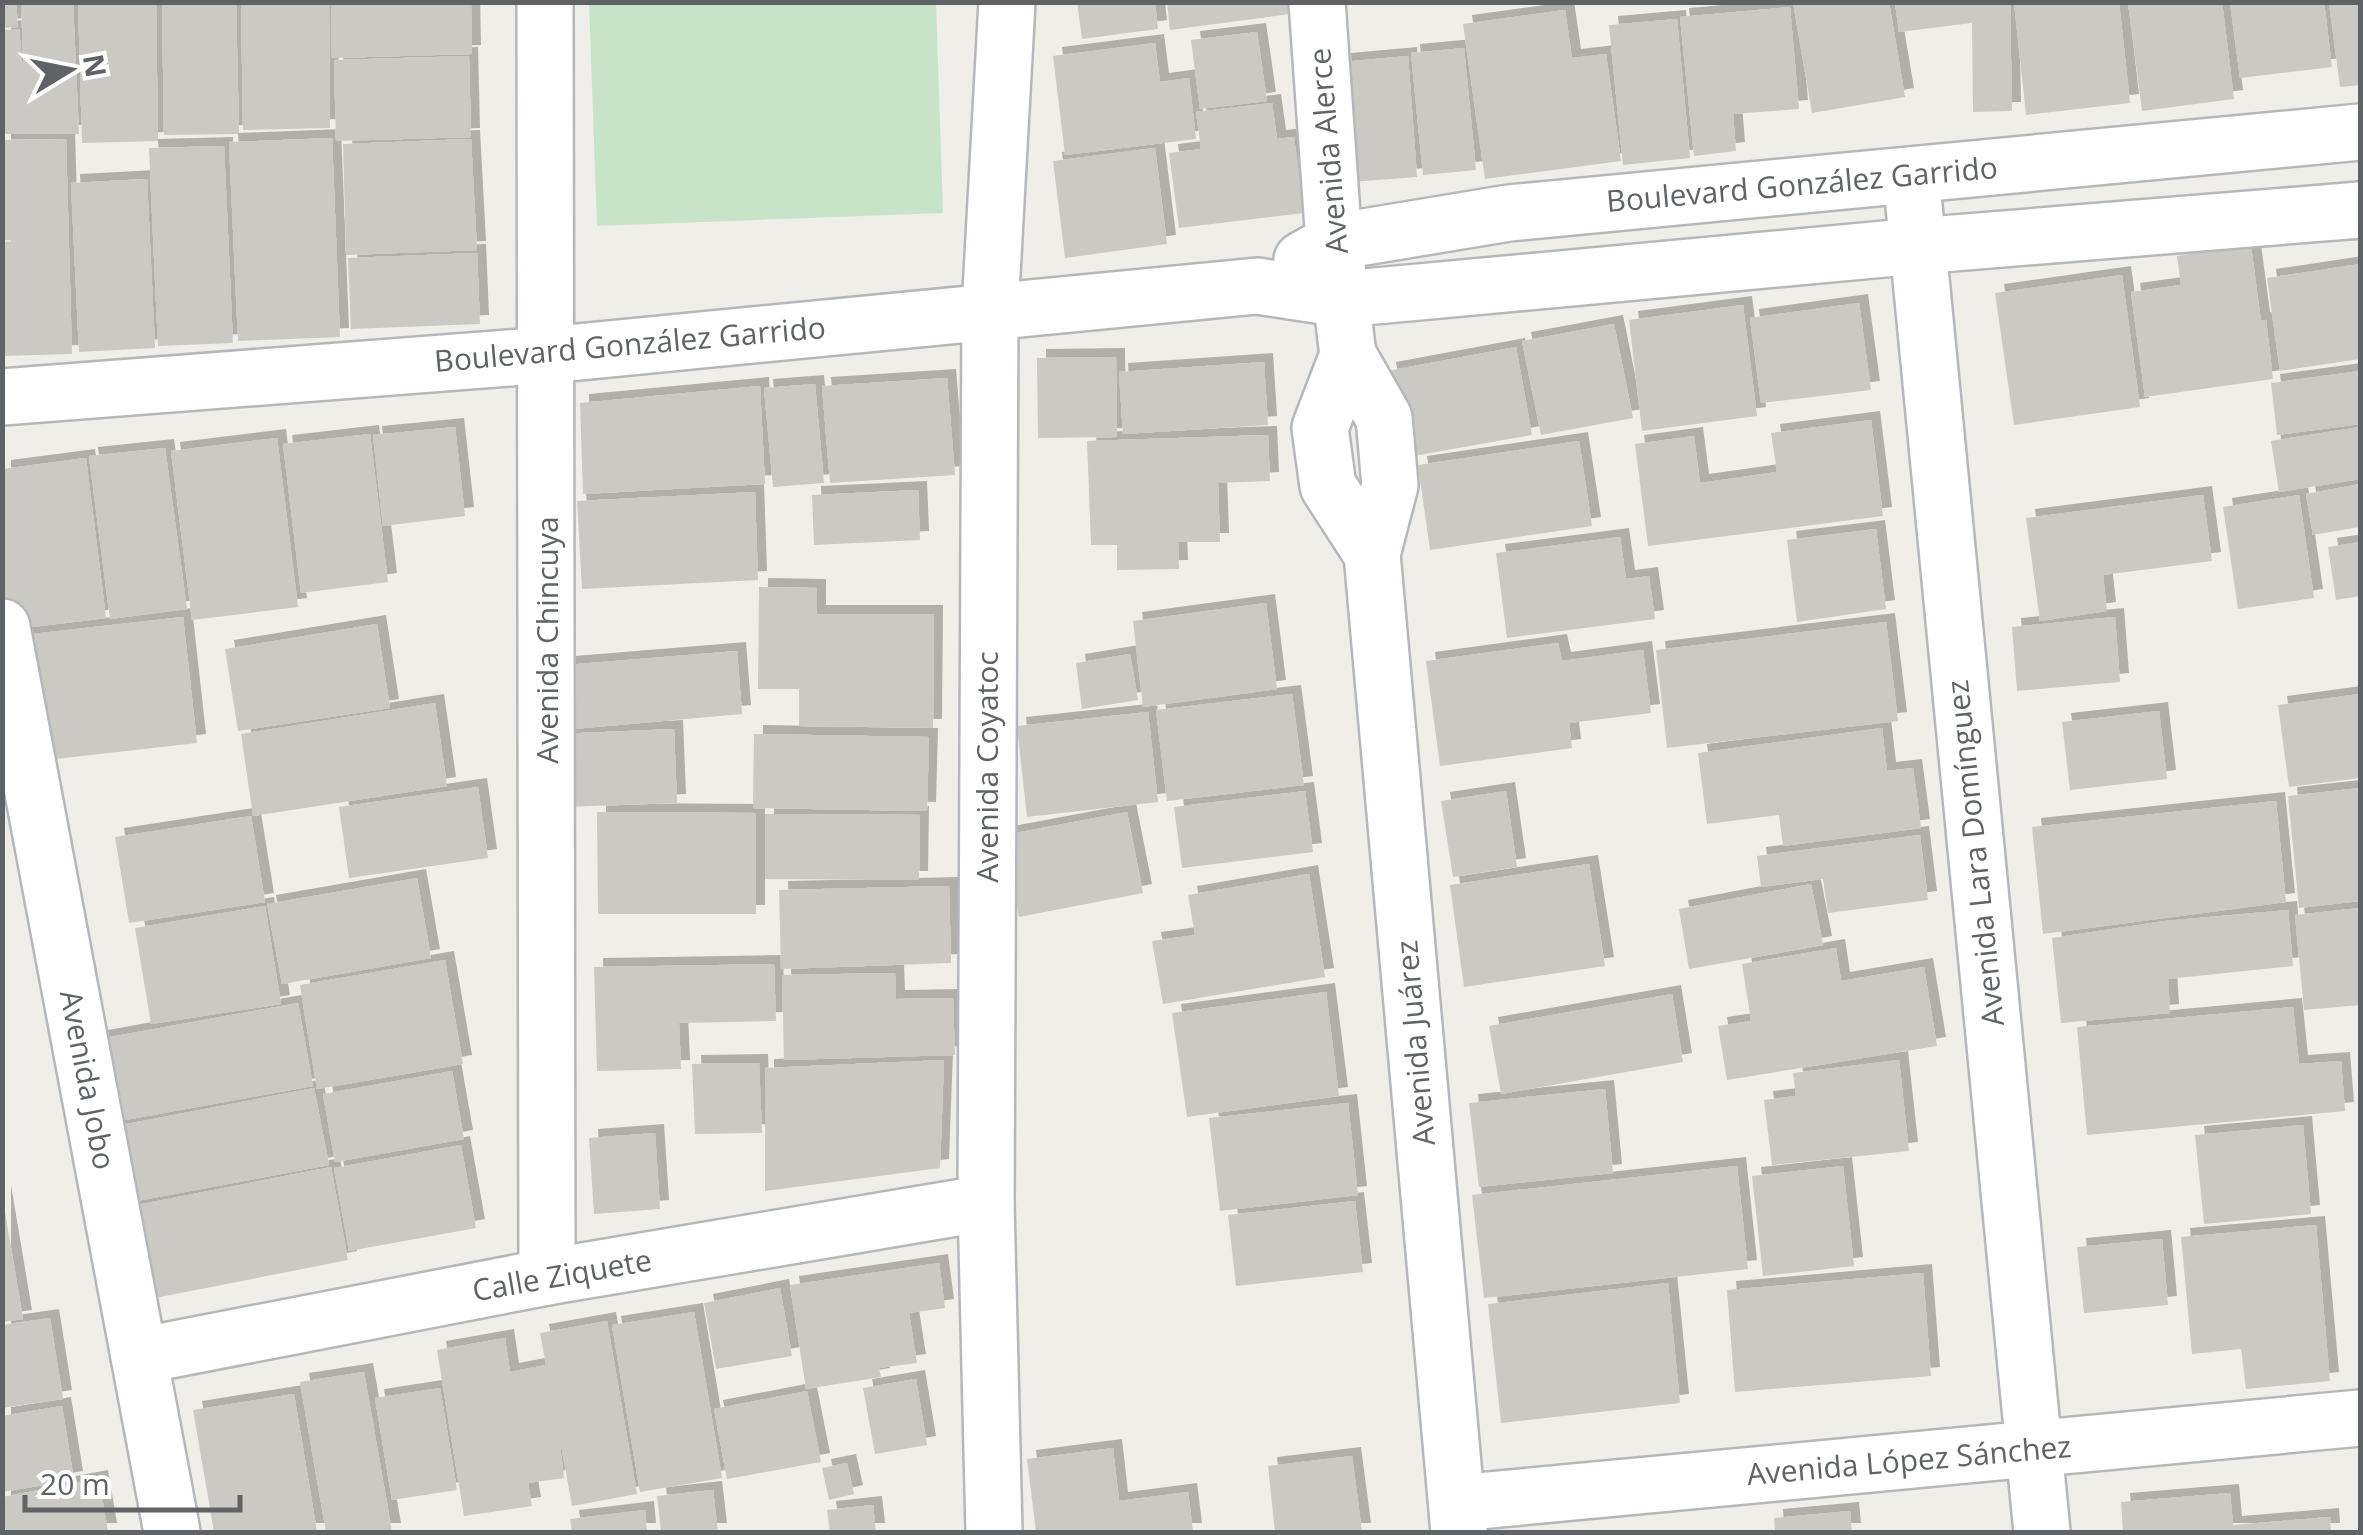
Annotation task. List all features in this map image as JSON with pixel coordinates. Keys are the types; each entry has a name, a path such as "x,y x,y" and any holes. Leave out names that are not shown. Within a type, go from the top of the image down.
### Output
{"street":[{"name":"Avenida Chincuya","path":"546,2 547,1277"},
{"name":"Avenida Coyatoc","path":"994,1532 986,1204 990,310 1008,2"},
{"name":"Avenida Alerce","path":"1317,2 1334,242 1343,299"},
{"name":"Boulevard González Garrido","path":"1256,286 1334,242 1509,213 2360,132"},
{"name":"Avenida Lara Domínguez","path":"1911,174 2042,1532"},
{"name":"Boulevard González Garrido","path":"2,397 548,355 1256,286 1343,299 2360,210"},
{"name":"Avenida Juárez","path":"1343,299 1348,355 1320,428 1328,486 1372,554 1458,1518"},
{"name":"Avenida Jobo","path":"2,627 172,1532"},
{"name":"Calle Ziquete","path":"140,1356 547,1277 986,1204"},
{"name":"Avenida López Sánchez","path":"1458,1518 2034,1449 2360,1418"}],"green space":[{"path":"589,3 936,3 943,213 597,226"}],"building":[{"path":"2,2 16,2 18,27 2,28"},
{"path":"21,2 73,2 79,134 2,134 2,30 19,29 24,82"},
{"path":"78,2 156,2 158,141 82,143"},
{"path":"162,2 236,2 239,134 164,135"},
{"path":"241,2 329,2 330,128 243,130"},
{"path":"331,2 471,2 472,54 332,58"},
{"path":"1077,2 1155,2 1158,29 1082,39"},
{"path":"1167,2 1289,2 1290,14 1170,30"},
{"path":"1793,2 1889,2 1905,97 1812,113"},
{"path":"1895,2 2010,2 2012,111 1973,112 1972,23 1899,32"},
{"path":"2014,2 2119,2 2130,103 2026,115"},
{"path":"2128,2 2222,2 2234,99 2142,111"},
{"path":"2230,2 2324,2 2332,67 2240,78"},
{"path":"2329,2 2360,2 2360,85 2340,87"},
{"path":"1790,7 1799,109 1733,114 1736,151 1694,156 1680,17"},
{"path":"1565,10 1572,58 1606,54 1621,161 1485,179 1463,24"},
{"path":"1677,19 1690,158 1623,165 1609,25"},
{"path":"1257,32 1267,101 1200,109 1191,40"},
{"path":"1155,43 1160,82 1189,78 1196,139 1065,155 1053,56"},
{"path":"1464,48 1476,170 1423,175 1411,53"},
{"path":"469,56 471,137 336,141 334,60"},
{"path":"1408,56 1417,177 1351,182 1342,62"},
{"path":"1272,103 1277,139 1294,137 1304,213 1179,228 1169,153 1201,149 1196,112"},
{"path":"332,138 340,337 238,341 229,142"},
{"path":"66,139 72,354 2,356 2,242 27,241 2,240 2,140"},
{"path":"471,139 477,250 346,255 343,144"},
{"path":"224,146 233,343 158,346 149,148"},
{"path":"1155,148 1167,244 1065,258 1053,161"},
{"path":"147,179 155,348 79,352 71,183"},
{"path":"2251,246 2273,379 2145,397 2131,292 2181,285 2177,256"},
{"path":"477,253 480,324 351,329 348,258"},
{"path":"2360,264 2360,359 2280,371 2267,278"},
{"path":"2122,275 2140,407 2014,425 1995,293"},
{"path":"1859,303 1871,390 1761,403 1750,318"},
{"path":"1743,305 1757,416 1642,431 1629,320"},
{"path":"1614,324 1633,418 1541,435 1522,341"},
{"path":"1516,347 1532,435 1402,458 1387,371"},
{"path":"1116,357 1117,437 1038,438 1037,358"},
{"path":"1264,362 1268,425 1123,434 1119,372"},
{"path":"2360,371 2360,424 2277,435 2271,383"},
{"path":"947,378 955,475 830,483 822,386"},
{"path":"815,384 824,483 773,487 764,388"},
{"path":"760,386 765,484 583,494 580,403"},
{"path":"1871,420 1883,516 1648,546 1635,444 1694,436 1700,483 1777,472 1771,433"},
{"path":"455,427 465,516 383,526 373,435"},
{"path":"2360,427 2360,479 2279,492 2271,441"},
{"path":"370,434 388,582 301,593 283,444"},
{"path":"1268,435 1270,481 1218,483 1220,542 1178,542 1179,569 1117,570 1117,545 1091,545 1087,441"},
{"path":"277,438 298,607 192,620 171,451"},
{"path":"1579,441 1592,526 1430,550 1418,465"},
{"path":"165,448 187,609 110,619 89,456"},
{"path":"86,458 106,618 8,630 2,590 2,469"},
{"path":"2360,484 2360,527 2313,535 2306,494"},
{"path":"918,490 920,540 814,545 812,495"},
{"path":"755,492 758,580 582,589 577,501"},
{"path":"2203,495 2212,561 2103,575 2107,611 2040,621 2026,518"},
{"path":"2299,495 2314,598 2238,609 2223,507"},
{"path":"1876,529 1886,609 1797,622 1787,540"},
{"path":"1620,537 1626,579 1649,576 1655,619 1507,638 1496,553"},
{"path":"2360,542 2360,596 2336,600 2328,547"},
{"path":"759,587 817,588 817,614 934,614 933,728 799,726 799,689 758,689"},
{"path":"1266,603 1277,689 1143,707 1133,621"},
{"path":"183,617 197,743 29,762 14,636"},
{"path":"2115,617 2120,682 2017,691 2012,627"},
{"path":"1886,622 1898,721 1667,748 1656,650"},
{"path":"377,624 390,708 238,731 225,649"},
{"path":"1558,643 1562,661 1643,650 1651,713 1569,723 1572,748 1440,766 1426,661"},
{"path":"737,651 742,714 573,729 566,665"},
{"path":"1130,654 1138,700 1082,709 1076,663"},
{"path":"1292,694 1304,785 1167,801 1156,710"},
{"path":"2360,694 2360,778 2289,787 2278,705"},
{"path":"435,703 447,786 253,816 241,734"},
{"path":"2159,711 2167,779 2070,790 2062,722"},
{"path":"1148,712 1158,802 1027,817 1017,726"},
{"path":"1882,728 1887,771 1913,768 1921,828 1783,846 1779,815 1707,824 1698,753"},
{"path":"674,729 677,803 562,807 558,734"},
{"path":"754,734 929,737 927,811 753,808"},
{"path":"478,787 488,858 349,878 339,807"},
{"path":"2360,788 2360,901 2299,908 2288,796"},
{"path":"1305,791 1313,852 1182,868 1174,807"},
{"path":"1506,791 1517,867 1453,877 1441,801"},
{"path":"2276,801 2286,902 2043,934 2032,827"},
{"path":"597,812 756,813 756,914 598,914"},
{"path":"1127,812 1143,893 1019,917 1004,835"},
{"path":"765,814 920,815 919,880 765,879"},
{"path":"251,816 265,902 129,923 115,837"},
{"path":"1920,835 1928,900 1828,913 1823,879 1761,887 1757,856"},
{"path":"1589,864 1605,966 1464,987 1450,885"},
{"path":"1309,874 1325,977 1163,1004 1152,941 1195,935 1188,895"},
{"path":"417,878 431,958 282,984 267,904"},
{"path":"1811,884 1823,945 1689,969 1679,909"},
{"path":"949,886 951,963 781,969 779,890"},
{"path":"265,906 281,1004 151,1024 135,928"},
{"path":"2360,908 2360,1005 2304,1010 2295,915"},
{"path":"2288,910 2293,966 2168,979 2170,1013 2061,1023 2052,938 2165,921"},
{"path":"1836,948 1841,981 1924,967 1937,1046 1727,1080 1718,1026 1751,1021 1742,964"},
{"path":"445,960 463,1064 317,1089 300,985"},
{"path":"774,964 776,1021 679,1023 681,1069 597,1071 594,967"},
{"path":"895,973 896,999 953,998 955,1055 784,1060 782,975"},
{"path":"1326,992 1339,1096 1187,1117 1172,1013"},
{"path":"1672,994 1683,1062 1501,1094 1489,1026"},
{"path":"298,1003 313,1086 114,1122 99,1039"},
{"path":"2293,1007 2299,1064 2341,1061 2345,1111 2087,1135 2077,1027"},
{"path":"944,1060 940,1168 765,1191 765,1068"},
{"path":"1899,1060 1909,1151 1772,1165 1764,1100 1796,1096 1793,1073"},
{"path":"759,1063 762,1133 695,1134 692,1064"},
{"path":"452,1071 464,1139 335,1162 323,1094"},
{"path":"314,1088 329,1165 126,1203 111,1127"},
{"path":"1605,1089 1613,1173 1479,1187 1469,1103"},
{"path":"1348,1103 1358,1195 1220,1211 1209,1118"},
{"path":"2303,1125 2311,1214 2204,1224 2195,1135"},
{"path":"655,1133 660,1209 594,1214 589,1138"},
{"path":"461,1145 476,1228 349,1251 334,1168"},
{"path":"1737,1166 1748,1269 1484,1298 1472,1195"},
{"path":"1843,1166 1854,1266 1763,1276 1752,1176"},
{"path":"331,1167 348,1260 145,1300 127,1207"},
{"path":"2,1194 23,1319 2,1322"},
{"path":"1355,1201 1363,1272 1236,1286 1228,1215"},
{"path":"2316,1225 2330,1381 2246,1389 2241,1349 2192,1354 2181,1237"},
{"path":"2162,1239 2168,1305 2084,1313 2077,1247"},
{"path":"939,1263 945,1308 909,1313 917,1363 879,1368 881,1377 806,1389 790,1285"},
{"path":"1923,1273 1931,1376 1735,1392 1727,1290"},
{"path":"1668,1283 1680,1403 1501,1423 1488,1304"},
{"path":"780,1288 792,1356 716,1369 704,1303"},
{"path":"694,1312 722,1478 640,1492 612,1325"},
{"path":"50,1318 63,1399 2,1408 2,1325"},
{"path":"607,1321 637,1494 572,1506 558,1428 564,1478 528,1483 532,1506 464,1516 437,1350 505,1338 510,1372 546,1365 540,1333"},
{"path":"364,1372 392,1532 326,1532 300,1382"},
{"path":"916,1379 927,1445 875,1454 863,1388"},
{"path":"440,1388 457,1490 392,1500 375,1398"},
{"path":"807,1391 821,1462 727,1479 714,1409"},
{"path":"294,1394 317,1532 214,1532 193,1410"},
{"path":"62,1406 74,1480 2,1492 2,1416"},
{"path":"1113,1448 1119,1501 1188,1492 1193,1532 1036,1532 1027,1459"},
{"path":"1352,1456 1362,1532 1275,1532 1268,1466"},
{"path":"847,1463 854,1494 829,1500 822,1468"},
{"path":"99,1479 108,1532 2,1532 2,1497"},
{"path":"713,1490 718,1532 661,1532 657,1496"},
{"path":"2230,1493 2233,1525 2330,1517 2331,1532 2123,1532 2121,1502"},
{"path":"873,1505 876,1532 830,1532 827,1510"},
{"path":"645,1510 647,1532 572,1532 570,1519"},
{"path":"1850,1511 1852,1532 1775,1532 1774,1518"}]}
